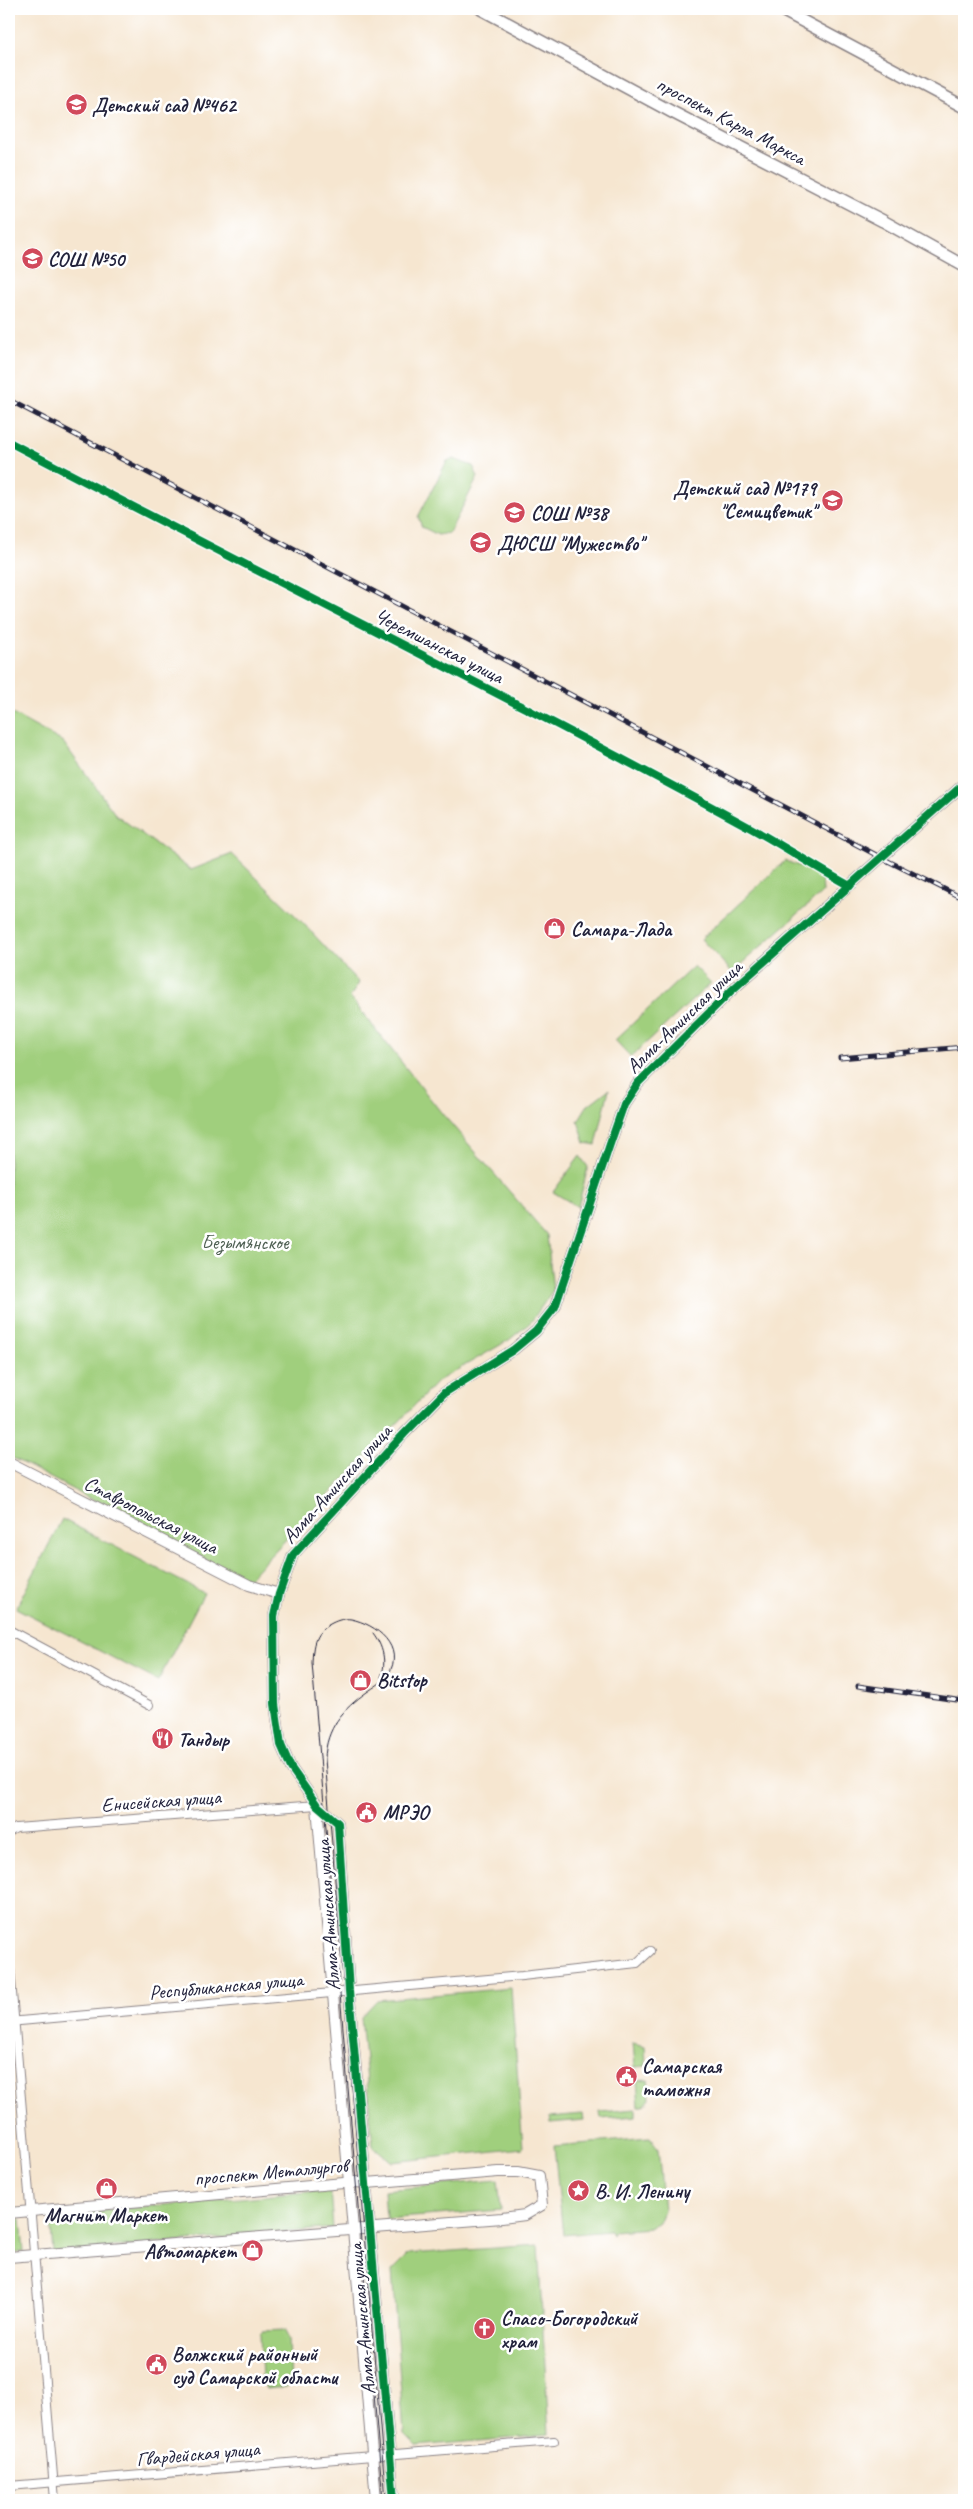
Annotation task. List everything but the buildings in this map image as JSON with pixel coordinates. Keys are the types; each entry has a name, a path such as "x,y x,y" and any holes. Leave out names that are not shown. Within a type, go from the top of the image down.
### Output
{"main road":[{"name":"проспект Карла Маркса","path":"480,9 672,112 883,221 964,266"},
{"path":"780,9 964,107"}],"street":[{"name":"Черемшанская улица","path":"9,442 294,591 461,674 748,827 850,886"},
{"name":"Алма-Атинская улица","path":"394,2500 349,1991 338,1823 317,1805 291,1768 281,1745 275,1704 274,1616 279,1594 292,1555 404,1434 444,1393 513,1350 536,1331 556,1307 624,1104 638,1083 731,991 964,784"},
{"name":"Ставропольская улица","path":"9,1462 249,1585 279,1594"},
{"path":"9,1630 149,1706"},
{"name":"Алма-Атинская улица","path":"317,1805 376,2500"},
{"name":"Енисейская улица","path":"9,1832 16,1828 317,1805"},
{"name":"Республиканская улица","path":"12,2022 522,1976 637,1963 650,1951"},
{"path":"9,1957 12,2022 36,2255 55,2500"},
{"name":"проспект Металлургов","path":"9,2213 348,2183 367,2184 518,2172 539,2176 542,2205 525,2215 9,2257"},
{"name":"Гвардейская улица","path":"9,2486 554,2441"}],"green space":[{"path":"453,459 473,466 478,477 449,533 438,535 422,527 418,517 447,461"},
{"name":"Безымянское","path":"9,712 63,742 115,814 191,870 232,854 302,922 359,983 350,997 440,1111 547,1235 553,1290 531,1322 509,1340 438,1381 246,1581 9,1456"},
{"path":"785,861 808,869 822,880 823,892 732,972 701,939"},
{"path":"694,966 711,983 631,1057 615,1040"},
{"path":"609,1089 596,1145 585,1143 578,1121 587,1106"},
{"path":"580,1156 588,1167 578,1207 553,1192"},
{"path":"62,1519 204,1593 158,1681 16,1608"},
{"path":"511,1988 523,2148 392,2162 373,2146 361,2017 377,2000"},
{"path":"633,2043 645,2046 646,2066 635,2067"},
{"path":"648,2079 650,2099 644,2106 639,2106 637,2080"},
{"path":"636,2109 636,2116 601,2119 600,2112"},
{"path":"583,2114 584,2120 550,2123 549,2117"},
{"path":"650,2138 658,2149 664,2210 659,2222 650,2228 614,2231 612,2235 610,2231 563,2235 554,2146"},
{"path":"498,2180 501,2210 386,2219 384,2190"},
{"path":"330,2190 333,2228 53,2253 50,2215"},
{"path":"21,2219 24,2252 9,2254 9,2220"},
{"path":"538,2245 549,2435 416,2446 404,2434 392,2271 409,2254"},
{"path":"284,2330 289,2339 291,2384 286,2387 266,2389 262,2380 260,2334 263,2331"}],"tram line":[{"path":"383,2500 312,1663 314,1644 321,1630 332,1623 346,1619 370,1626 386,1638 391,1646 393,1655 393,1665 386,1678 358,1698 337,1720 329,1738 325,1759 386,2500"},
{"path":"373,1633 383,1654 384,1666 381,1677"}],"railway":[{"path":"9,400 882,858 964,899"},
{"path":"840,1058 964,1047"},
{"path":"858,1686 964,1701"}],"cycle path":[{"path":"9,442 655,777 760,833 850,886"},
{"path":"394,2500 349,1991 338,1823 317,1805 291,1768 281,1745 275,1704 274,1616 279,1594 293,1555 404,1434 444,1393 513,1350 536,1331 555,1307 624,1104 638,1083 731,991 964,784"}],"place":[{"name":"Детский сад №462","path":"76,105"},
{"name":"СОШ №50","path":"32,259"},
{"name":"Детский сад №179 \"Семицветик\"","path":"832,500"},
{"name":"СОШ №38","path":"515,513"},
{"name":"ДЮСШ \"Мужество\"","path":"481,543"},
{"name":"Самара-Лада","path":"555,929"},
{"name":"Bitstop","path":"361,1680"},
{"name":"Тандыр","path":"162,1739"},
{"name":"МРЭО","path":"367,1812"},
{"name":"Самарская таможня","path":"626,2077"},
{"name":"Магнит Маркет","path":"106,2189"},
{"name":"В. И. Ленину","path":"579,2191"},
{"name":"Автомаркет","path":"253,2251"},
{"name":"Спасо-Богородский храм","path":"485,2329"},
{"name":"Волжский районный суд Самарской области","path":"156,2365"}]}
